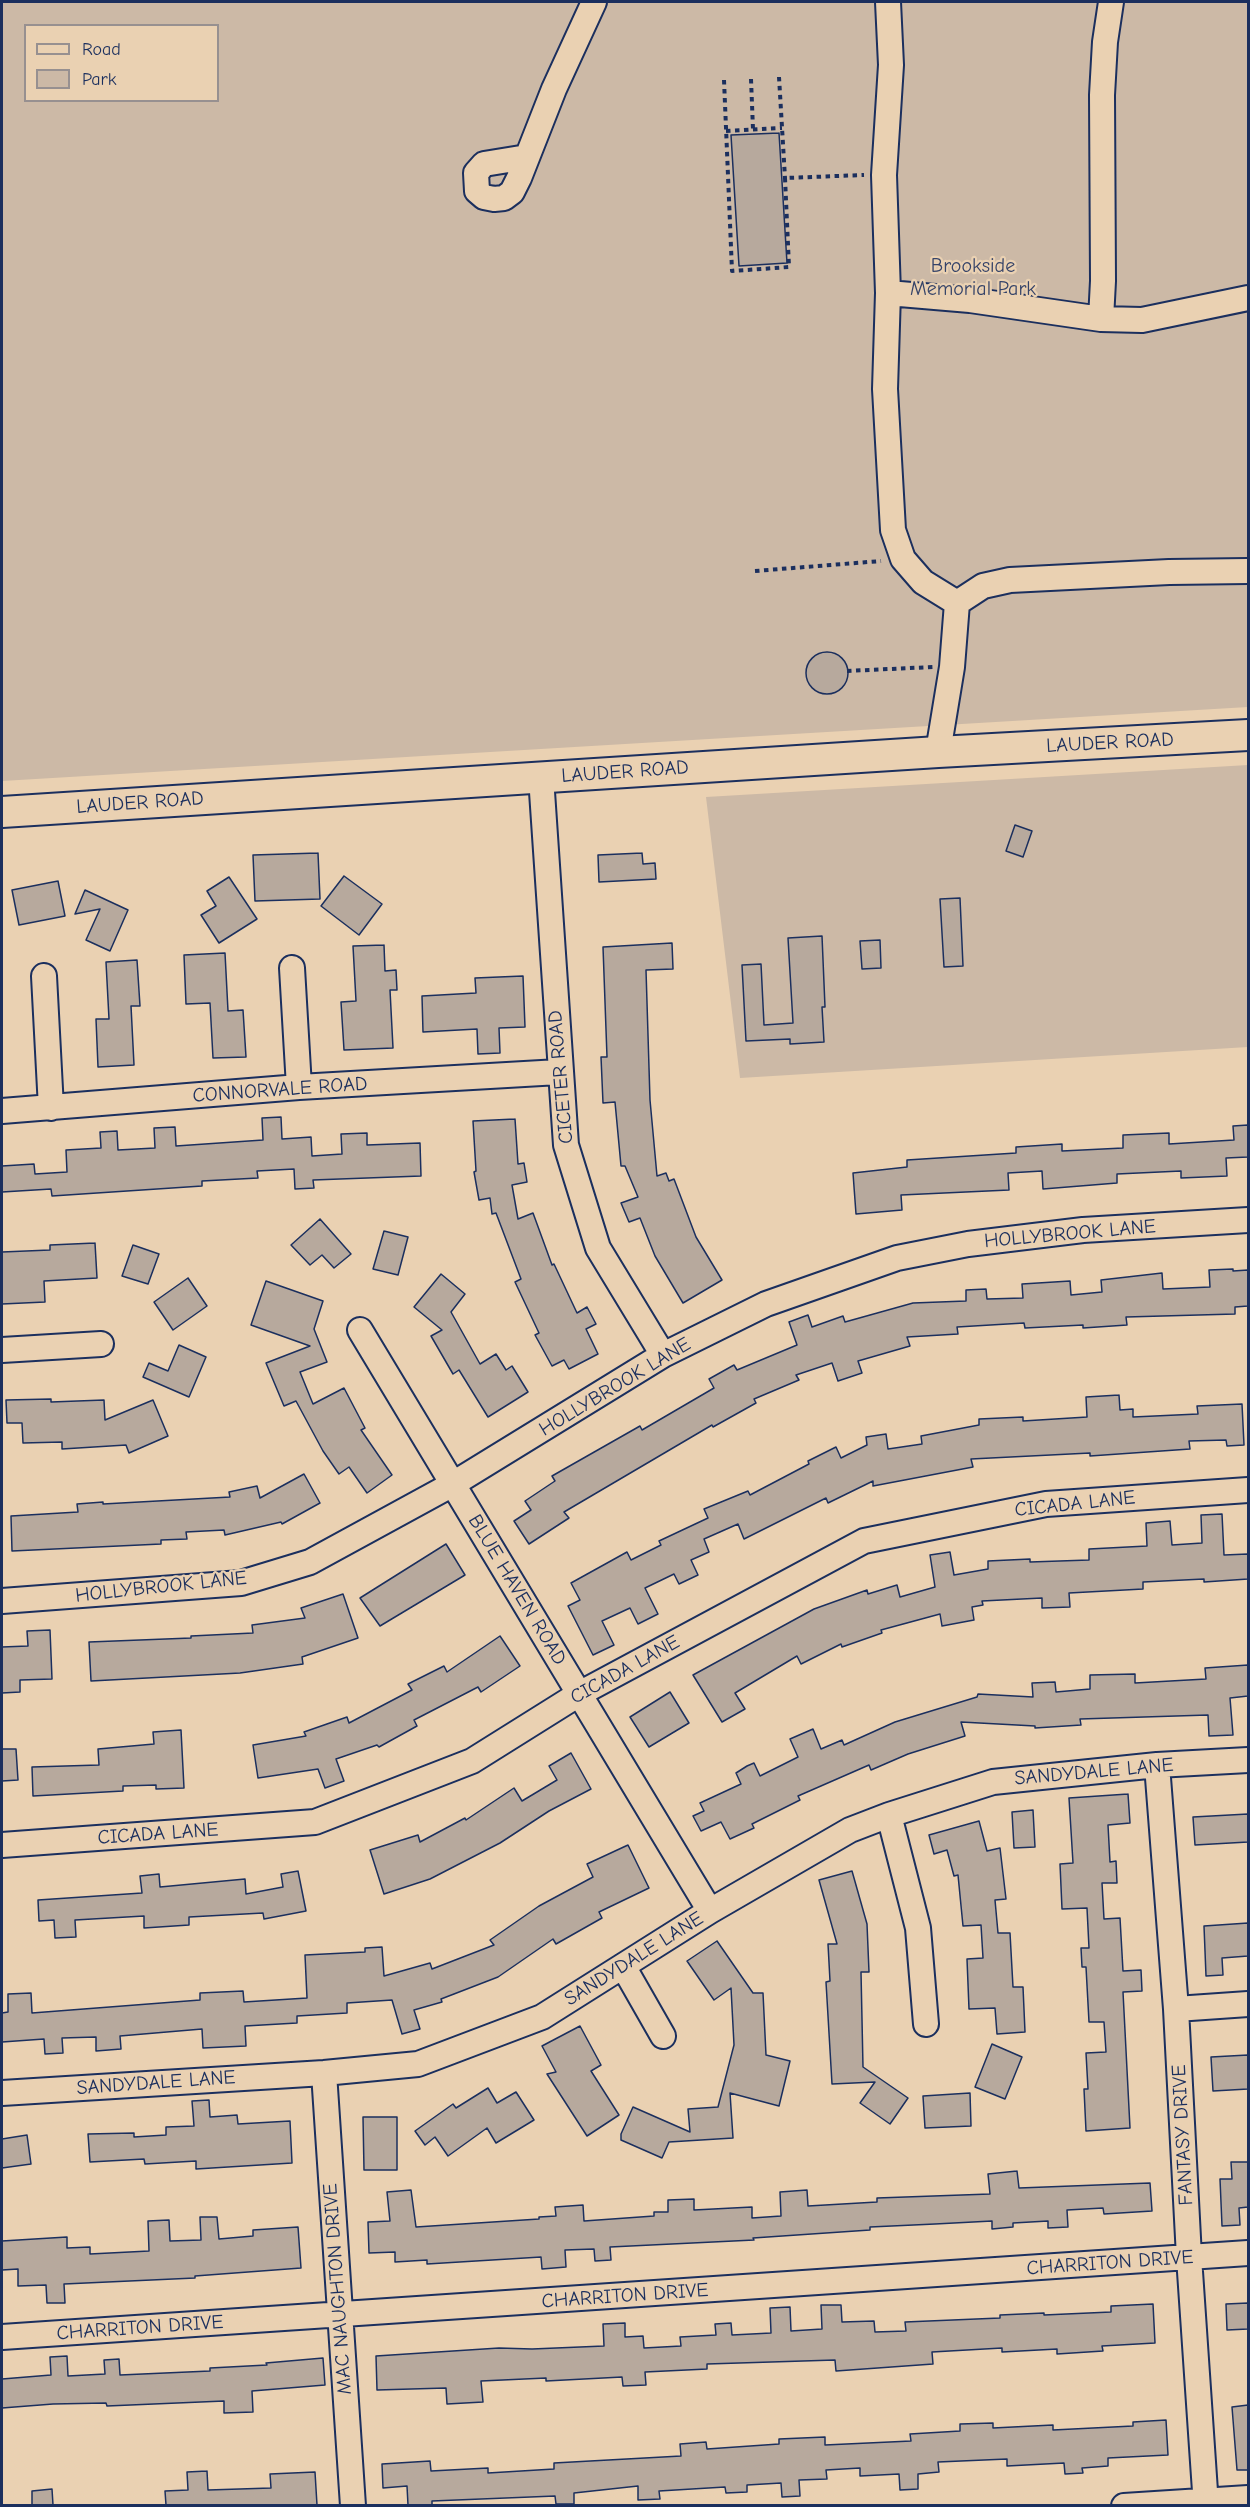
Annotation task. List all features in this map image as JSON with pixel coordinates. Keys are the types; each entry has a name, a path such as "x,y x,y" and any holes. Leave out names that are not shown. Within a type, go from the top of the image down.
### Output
{"main road":[{"name":"LAUDER ROAD","path":"2,812 938,752 1248,735"}],"street":[{"path":"527,158 554,89 594,2"},
{"path":"888,2 891,65 884,175 888,293 886,412 893,530 903,559 923,582 957,603"},
{"path":"1101,319 1102,95 1105,42 1111,2"},
{"path":"888,293 970,300 1101,319 1142,320 1248,298"},
{"path":"957,603 982,586 1026,578 1248,571"},
{"path":"938,752 952,667 957,603"},
{"name":"CICETER ROAD","path":"541,777 559,1072 566,1145 598,1248 663,1355"},
{"path":"292,968 299,1087"},
{"path":"44,976 51,1108"},
{"name":"CONNORVALE ROAD","path":"2,1111 299,1087 559,1072"},
{"name":"HOLLYBROOK LANE","path":"2,1601 241,1582 310,1562 453,1485 663,1355 766,1304 897,1258 968,1244 1083,1230 1248,1220"},
{"name":"BLUE HAVEN ROAD","path":"360,1330 710,1911"},
{"path":"2,1350 101,1344"},
{"name":"CICADA LANE","path":"2,1845 315,1822 472,1761 579,1694 864,1541 1046,1504 1248,1490"},
{"name":"SANDYDALE LANE","path":"2,2092 324,2073 418,2064 542,2017 710,1911 850,1830 889,1815 993,1782 1157,1765 1248,1760"},
{"name":"FANTASY DRIVE","path":"1157,1765 1176,2009 1189,2257 1206,2503"},
{"path":"889,1815 918,1928 926,2025"},
{"path":"623,1965 663,2036"},
{"path":"1176,2009 1248,2004"},
{"name":"MAC NAUGHTON DRIVE","path":"324,2073 353,2505"},
{"name":"CHARRITON DRIVE","path":"2,2337 1248,2253"},
{"path":"1124,2505 1206,2503 1248,2498"}],"path":[{"path":"724,80 732,271 789,267 780,77"},
{"path":"751,79 753,129"},
{"path":"726,131 782,128"},
{"path":"785,178 884,175"},
{"path":"755,571 903,559"},
{"path":"847,671 952,667"}],"green space":[{"name":"Brookside Memorial Park","path":"2,2 1248,2 1248,707 2,781"},
{"path":"1248,765 1248,1047 740,1078 706,797"}],"building":[{"path":"779,133 787,263 739,266 731,135"},
{"path":"827,652 842,658 848,673 842,688 827,694 812,688 806,673 812,658"},
{"path":"1015,825 1032,831 1023,857 1006,851"},
{"path":"318,853 320,899 255,901 253,855"},
{"path":"642,853 643,864 655,863 656,879 599,882 598,855"},
{"path":"344,876 382,904 359,935 321,906"},
{"path":"229,877 257,919 219,943 201,915 216,906 207,891"},
{"path":"58,881 65,916 19,925 12,890"},
{"path":"85,890 128,910 110,951 86,940 100,909 75,914"},
{"path":"960,898 963,966 944,967 940,899"},
{"path":"822,936 824,1042 790,1044 790,1039 746,1041 742,965 761,964 764,1025 793,1023 788,938"},
{"path":"880,940 881,968 862,969 860,941"},
{"path":"672,943 673,969 646,970 650,1100 657,1176 666,1173 669,1181 674,1179 696,1237 722,1280 683,1303 655,1256 640,1218 629,1222 621,1203 638,1197 625,1166 621,1166 615,1102 603,1103 601,1057 607,1057 603,947"},
{"path":"384,945 385,971 396,970 397,990 390,990 393,1048 344,1050 341,1002 356,1001 353,946"},
{"path":"225,953 228,1011 243,1010 246,1057 213,1058 210,1003 186,1004 184,955"},
{"path":"137,960 140,1006 131,1006 134,1065 98,1067 96,1019 109,1019 106,962"},
{"path":"523,976 525,1027 499,1028 500,1053 478,1054 477,1029 423,1032 422,996 476,993 475,978"},
{"path":"281,1117 282,1139 311,1137 312,1156 342,1154 341,1134 367,1133 367,1145 420,1143 421,1176 313,1180 314,1188 295,1189 294,1169 257,1171 258,1178 202,1181 202,1186 52,1196 51,1189 2,1192 2,1166 34,1164 35,1174 67,1172 66,1150 101,1148 100,1132 117,1131 118,1150 155,1148 154,1128 175,1127 176,1146 263,1140 262,1118"},
{"path":"515,1119 518,1164 524,1163 527,1182 512,1185 518,1219 533,1213 552,1265 554,1264 577,1313 587,1307 596,1324 586,1329 598,1354 569,1369 564,1360 552,1366 535,1335 539,1333 515,1282 521,1279 496,1213 492,1214 490,1198 479,1200 474,1172 476,1171 473,1121"},
{"path":"1248,1125 1248,1157 1226,1158 1227,1176 1181,1178 1181,1171 1117,1174 1117,1183 1043,1189 1042,1171 1008,1173 1009,1190 901,1195 902,1210 856,1214 853,1173 907,1167 907,1160 1016,1153 1016,1147 1062,1144 1062,1151 1123,1148 1123,1135 1169,1133 1169,1144 1234,1140 1233,1126"},
{"path":"320,1219 351,1254 334,1268 322,1255 310,1265 291,1245"},
{"path":"384,1231 408,1237 398,1275 373,1269"},
{"path":"95,1243 97,1278 44,1281 45,1302 2,1304 2,1252 50,1250 50,1245"},
{"path":"133,1245 159,1254 148,1284 122,1276"},
{"path":"1233,1269 1233,1271 1248,1270 1248,1306 1235,1307 1235,1314 1126,1317 1127,1325 1083,1328 1083,1325 1025,1328 1024,1323 957,1327 958,1334 907,1337 910,1346 858,1361 862,1373 838,1381 832,1363 796,1375 799,1380 754,1399 756,1403 713,1427 712,1425 564,1512 569,1518 529,1544 514,1521 531,1510 525,1501 555,1481 552,1476 640,1426 642,1430 714,1388 709,1379 734,1365 737,1370 797,1345 789,1322 808,1315 812,1327 843,1316 845,1322 913,1303 966,1301 966,1290 986,1289 987,1299 1023,1298 1022,1284 1070,1281 1071,1295 1102,1292 1101,1280 1162,1273 1163,1289 1210,1287 1209,1270"},
{"path":"441,1274 465,1294 451,1312 480,1364 496,1354 506,1370 512,1366 528,1392 488,1417 459,1370 453,1374 431,1336 442,1330 414,1307"},
{"path":"188,1278 207,1306 173,1330 154,1302"},
{"path":"266,1281 323,1301 314,1329 327,1362 300,1372 313,1404 344,1388 365,1428 361,1430 392,1475 367,1493 349,1467 339,1474 323,1451 296,1401 284,1406 266,1363 310,1346 251,1325"},
{"path":"179,1345 206,1357 189,1397 143,1377 149,1363 168,1371"},
{"path":"1119,1395 1120,1410 1133,1409 1133,1417 1198,1414 1197,1406 1242,1404 1244,1445 1227,1446 1226,1440 1189,1441 1190,1449 1090,1456 1090,1453 971,1459 973,1467 873,1486 873,1481 828,1503 826,1498 744,1539 738,1524 704,1539 709,1552 691,1560 698,1575 679,1584 674,1574 645,1588 658,1614 638,1624 630,1608 602,1621 614,1645 593,1655 568,1606 580,1600 571,1583 627,1552 631,1560 661,1545 659,1541 708,1518 704,1509 748,1491 750,1495 836,1447 841,1458 867,1445 866,1437 886,1434 888,1449 922,1444 921,1436 979,1425 979,1419 1023,1417 1023,1421 1087,1417 1086,1397"},
{"path":"51,1399 51,1402 104,1400 105,1420 153,1400 168,1436 129,1453 126,1445 62,1449 62,1442 23,1443 22,1423 7,1423 6,1400"},
{"path":"304,1474 320,1503 282,1524 281,1522 225,1535 224,1530 186,1532 187,1539 161,1540 161,1544 12,1551 11,1516 78,1512 77,1504 230,1497 229,1492 257,1486 260,1498"},
{"path":"1222,1514 1224,1555 1248,1554 1248,1579 1143,1582 1143,1589 1069,1593 1070,1607 1042,1608 1042,1598 982,1601 983,1605 972,1607 974,1620 942,1626 940,1614 881,1630 882,1633 842,1647 841,1644 801,1664 797,1656 735,1693 745,1709 722,1722 693,1675 814,1609 867,1590 868,1594 897,1585 900,1597 935,1587 930,1555 950,1552 954,1575 988,1569 988,1561 1089,1560 1089,1549 1147,1546 1146,1523 1170,1521 1172,1545 1202,1543 1201,1515"},
{"path":"446,1544 465,1575 380,1626 360,1598"},
{"path":"343,1594 358,1638 302,1657 303,1664 240,1673 91,1681 89,1642 253,1633 252,1625 305,1618 301,1608"},
{"path":"50,1630 52,1679 20,1680 20,1692 2,1693 2,1647 28,1646 27,1631"},
{"path":"500,1636 520,1666 481,1692 478,1687 414,1720 417,1726 379,1747 377,1745 336,1759 344,1781 325,1788 318,1769 258,1778 253,1745 306,1736 304,1732 347,1717 349,1723 412,1690 408,1684 444,1666 447,1672"},
{"path":"1248,1665 1248,1696 1230,1698 1233,1735 1209,1736 1208,1715 1080,1719 1081,1725 1035,1728 1035,1726 961,1722 965,1736 908,1754 871,1770 869,1765 798,1796 800,1800 752,1824 754,1828 730,1839 721,1822 701,1831 693,1816 704,1811 700,1803 741,1784 736,1773 747,1766 754,1763 760,1776 798,1757 790,1739 813,1729 821,1749 842,1740 844,1745 895,1722 977,1697 978,1694 1033,1697 1032,1683 1055,1682 1056,1692 1090,1689 1090,1675 1135,1674 1135,1683 1206,1679 1205,1668"},
{"path":"670,1692 689,1723 649,1747 630,1717"},
{"path":"181,1730 184,1788 156,1789 156,1785 123,1786 123,1791 33,1796 32,1767 99,1765 98,1749 154,1744 153,1732"},
{"path":"2,1749 16,1749 18,1780 2,1781"},
{"path":"571,1753 591,1789 549,1811 500,1843 430,1879 384,1894 370,1850 418,1835 420,1842 465,1818 466,1820 514,1788 522,1801 557,1780 549,1766"},
{"path":"1128,1794 1130,1823 1108,1825 1110,1862 1116,1861 1117,1883 1102,1883 1104,1919 1120,1918 1123,1971 1141,1970 1142,1991 1123,1992 1130,2128 1086,2131 1084,2089 1088,2089 1086,2053 1106,2052 1104,2022 1089,2022 1086,1967 1082,1967 1081,1948 1089,1948 1087,1908 1062,1909 1060,1864 1073,1863 1069,1798"},
{"path":"1033,1810 1035,1847 1014,1848 1012,1812"},
{"path":"1248,1814 1248,1842 1195,1845 1193,1817"},
{"path":"979,1821 987,1851 1000,1848 1006,1899 995,1900 998,1933 1010,1933 1013,1987 1023,1987 1025,2032 997,2034 995,2008 969,2009 967,1959 983,1958 981,1925 963,1926 958,1875 954,1876 947,1850 934,1854 929,1835"},
{"path":"628,1845 649,1888 599,1912 602,1918 556,1944 553,1939 498,1977 441,1999 442,2002 414,2010 420,2029 402,2034 392,2000 347,2003 347,2013 297,2016 297,2023 245,2026 246,2046 203,2048 202,2029 120,2036 121,2049 96,2051 96,2037 62,2038 63,2053 45,2054 44,2039 2,2042 2,2013 8,2012 8,1994 31,1993 32,2013 200,2000 200,1993 243,1991 244,2002 307,1998 305,1955 365,1952 365,1948 382,1947 384,1976 430,1963 432,1969 494,1945 490,1940 539,1906 593,1877 587,1864"},
{"path":"298,1871 306,1911 264,1919 263,1913 189,1917 189,1925 144,1928 144,1916 75,1920 76,1937 55,1938 54,1920 39,1921 38,1900 142,1893 140,1876 159,1874 160,1887 245,1879 246,1894 283,1887 281,1874"},
{"path":"852,1871 867,1924 869,1972 861,1972 863,2067 908,2098 890,2124 860,2103 875,2082 832,2084 826,1982 830,1981 828,1944 837,1944 819,1880"},
{"path":"1248,1923 1248,1956 1222,1958 1223,1975 1206,1976 1204,1926"},
{"path":"717,1941 753,1993 763,1993 766,2055 790,2061 779,2106 730,2093 733,2138 669,2142 662,2158 621,2140 621,2134 633,2107 690,2132 688,2109 718,2107 734,2045 731,1988 714,2000 687,1961"},
{"path":"580,2026 601,2065 591,2071 619,2115 587,2136 547,2074 556,2072 542,2046"},
{"path":"992,2044 1022,2057 1005,2099 975,2087"},
{"path":"1248,2055 1248,2089 1213,2091 1211,2057"},
{"path":"488,2088 497,2103 516,2092 534,2120 496,2143 487,2128 448,2156 435,2137 425,2145 415,2131 453,2104 456,2108"},
{"path":"970,2093 971,2126 925,2128 923,2096"},
{"path":"209,2100 210,2117 237,2115 238,2124 290,2121 292,2163 196,2169 196,2161 145,2164 144,2159 90,2162 88,2134 134,2133 134,2137 166,2135 166,2127 194,2126 192,2101"},
{"path":"363,2117 397,2117 397,2170 364,2170"},
{"path":"27,2135 31,2164 2,2168 2,2139"},
{"path":"1231,2162 1248,2162 1248,2207 1239,2208 1240,2225 1222,2226 1220,2179 1232,2179"},
{"path":"1017,2171 1019,2188 1150,2183 1152,2211 1104,2214 1103,2208 1067,2210 1068,2227 1048,2228 1048,2221 1013,2223 1013,2227 992,2229 992,2221 870,2227 870,2230 753,2238 754,2240 610,2247 611,2260 595,2261 594,2249 565,2250 566,2267 542,2269 541,2257 427,2264 427,2260 395,2262 395,2252 369,2253 368,2222 390,2221 387,2192 411,2190 416,2227 539,2219 539,2217 556,2216 555,2207 583,2205 584,2221 654,2216 654,2212 668,2212 668,2200 694,2199 694,2210 752,2207 752,2218 781,2216 780,2192 807,2190 808,2206 877,2202 877,2198 990,2194 988,2174"},
{"path":"200,2217 217,2217 219,2239 253,2236 253,2230 298,2227 301,2268 195,2276 195,2278 64,2284 65,2303 47,2303 46,2285 18,2286 18,2269 2,2270 2,2241 67,2237 67,2248 90,2247 90,2254 149,2251 148,2221 169,2220 170,2241 201,2240"},
{"path":"1248,2303 1248,2329 1227,2330 1226,2304"},
{"path":"1153,2304 1155,2343 1102,2346 1103,2351 1057,2354 1057,2349 1002,2352 1002,2348 932,2352 933,2364 836,2371 835,2360 707,2364 707,2369 645,2372 646,2385 623,2386 622,2377 546,2381 546,2378 481,2381 483,2402 447,2404 446,2388 377,2390 376,2356 499,2348 604,2346 603,2324 625,2323 625,2337 643,2336 644,2348 681,2346 680,2337 716,2335 715,2324 731,2323 732,2335 771,2333 770,2308 790,2307 791,2331 822,2329 821,2305 841,2305 842,2322 874,2321 875,2332 906,2331 905,2322 1000,2318 1000,2315 1111,2312 1111,2306"},
{"path":"67,2356 68,2376 105,2374 104,2360 119,2359 120,2375 210,2371 210,2368 267,2365 266,2363 323,2358 325,2385 252,2391 253,2412 224,2413 224,2401 107,2406 106,2403 53,2404 2,2408 2,2379 51,2375 50,2357"},
{"path":"1248,2405 1248,2470 1237,2470 1232,2407"},
{"path":"1166,2420 1168,2455 1108,2458 1108,2466 1082,2468 1083,2473 1065,2474 1064,2463 1007,2466 1007,2459 938,2462 939,2472 918,2474 918,2489 900,2490 899,2474 860,2476 860,2468 826,2470 827,2479 799,2480 800,2496 782,2497 781,2483 747,2485 747,2492 726,2493 725,2487 659,2491 660,2499 638,2500 638,2486 574,2493 574,2504 556,2504 555,2496 432,2501 432,2505 408,2505 407,2486 383,2488 382,2464 430,2461 431,2471 488,2468 488,2473 554,2469 554,2463 681,2456 680,2444 706,2442 707,2449 779,2444 779,2439 825,2437 825,2445 911,2441 910,2434 960,2431 960,2424 993,2423 993,2428 1053,2425 1053,2430 1133,2426 1133,2422"},
{"path":"207,2471 208,2490 271,2488 270,2474 315,2472 317,2505 166,2505 165,2491 188,2490 187,2472"},
{"path":"52,2489 53,2505 32,2505 32,2491"}]}
